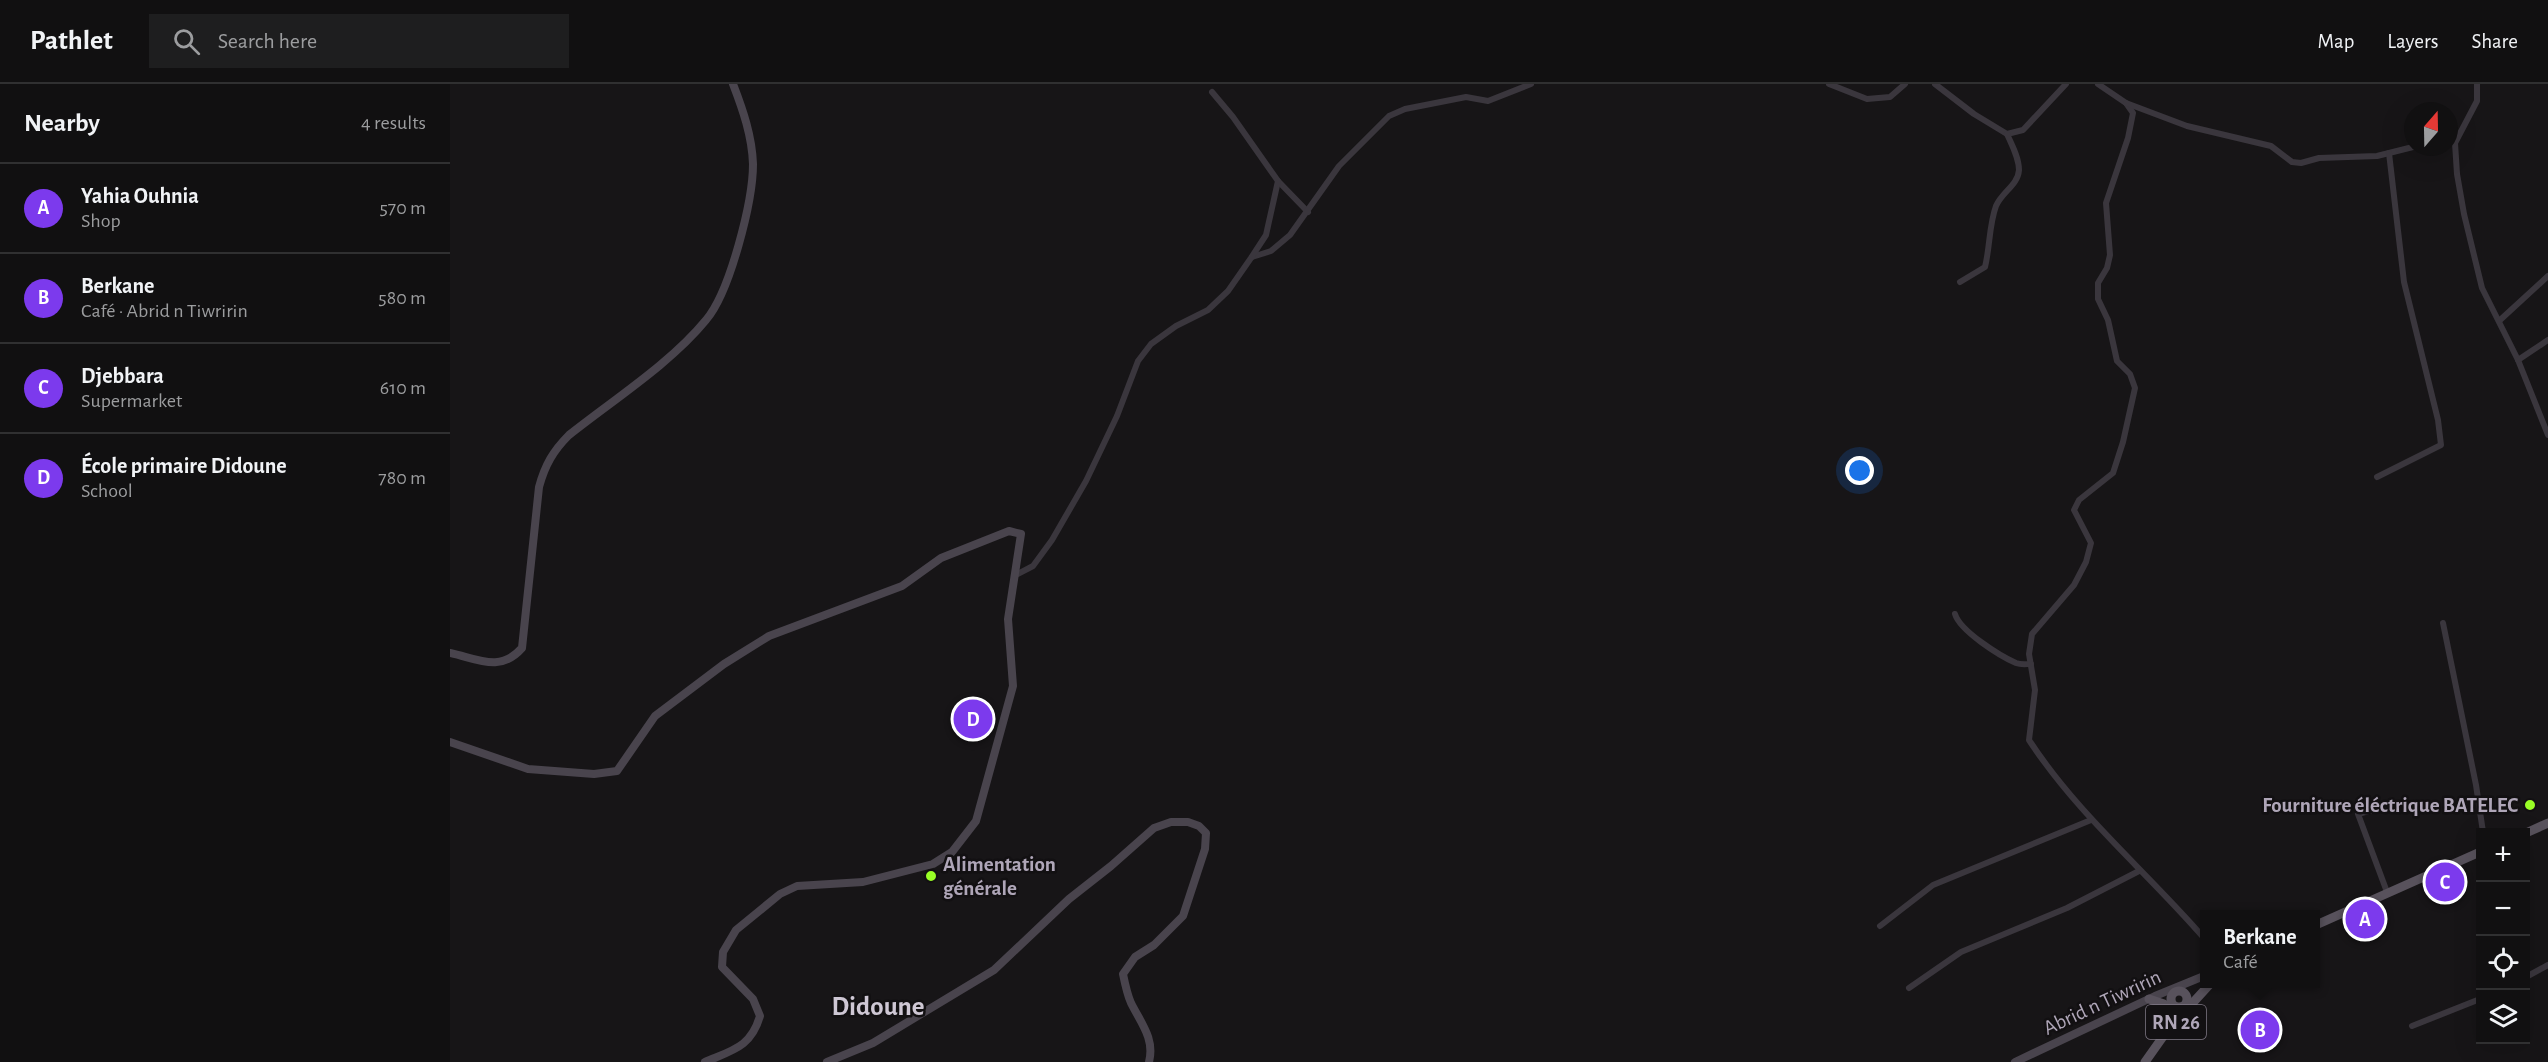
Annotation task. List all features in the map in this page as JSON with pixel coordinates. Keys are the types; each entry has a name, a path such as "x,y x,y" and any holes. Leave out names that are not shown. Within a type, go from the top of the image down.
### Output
{"main road":[{"path":"2530,830 2548,823"},
{"path":"2320,922 2476,854"},
{"name":"RN 26","path":"2145,1062 2167,1031 2206,988"},
{"path":"2149,999 2164,1004 2180,1005 2196,999"},
{"path":"2164,1004 2169,1015 2167,1031"}],"street":[{"path":"450,653 501,663 513,658 522,648 539,487 545,467 554,450 569,435 687,340 707,319 726,284 747,205 753,166 751,142 745,116 733,84"},
{"path":"1251,258 1271,251 1290,235 1339,166 1389,116 1405,109 1466,97 1488,101 1531,84"},
{"path":"1829,84 1867,99 1890,97 1905,84"},
{"path":"1935,84 1974,114 2007,134 2018,161 2019,171 2016,181 1996,206 1985,267 1960,282"},
{"path":"2007,134 2023,130 2066,84"},
{"path":"2098,84 2126,103 2187,126 2271,146 2292,162 2301,164 2319,158 2355,157 2404,149"},
{"path":"2458,133 2477,101 2477,84"},
{"path":"1212,92 1233,117 1278,182 1308,212"},
{"path":"2126,103 2133,114 2128,138 2106,203 2110,255 2107,268 2098,283 2098,299 2108,320 2117,361 2130,374 2134,388 2113,473 2079,500 2074,510 2091,543 2086,562 2074,585 2032,634 2029,654 2035,690 2029,740 2044,763 2091,820 2200,933"},
{"path":"2378,477 2441,445 2438,420 2404,282 2389,153"},
{"path":"2454,156 2464,214 2482,288 2518,360 2548,435"},
{"path":"1014,576 1033,566 1052,540 1086,481 1117,416 1138,360 1151,344 1176,326 1208,310 1228,291 1251,258 1266,235 1278,182"},
{"path":"2499,321 2548,276"},
{"path":"2518,360 2548,340"},
{"path":"450,742 528,769 594,774 617,771 655,716 724,664 770,636 902,586 941,558 1010,531 1021,534 1008,619 1013,686 976,821 952,852 933,864 863,882 797,886 780,894 754,912 736,930 723,952 722,967 753,999 760,1016 755,1032 743,1045 705,1062"},
{"path":"1955,614 1968,632 1978,639 2019,664 2031,664"},
{"path":"2443,623 2476,785 2482,828"},
{"path":"2387,892 2358,814 2390,805"},
{"path":"1880,926 1933,885 2091,820"},
{"path":"827,1062 873,1043 994,970 1069,899 1154,828 1171,822 1188,822 1198,826 1206,833 1205,849 1183,916 1154,945 1135,957 1123,974 1130,1000 1147,1031 1152,1052 1149,1062"},
{"path":"1909,988 1960,951 2067,908 2139,871"},
{"path":"2530,975 2548,965"},
{"name":"Abrid n Tiwririn","path":"2015,1062 2149,999 2200,978"},
{"path":"2412,1026 2476,1001"}],"place":[{"name":"École primaire Didoune","path":"973,719"},
{"name":"Fourniture éléctrique BATELEC","path":"2530,805"},
{"name":"Alimentation générale","path":"931,876"},
{"name":"Djebbara","path":"2445,882"},
{"name":"Yahia Ouhnia","path":"2365,919"},
{"name":"Berkane","path":"2260,1030"}],"district":[{"name":"Didoune","path":"878,1006"}]}
